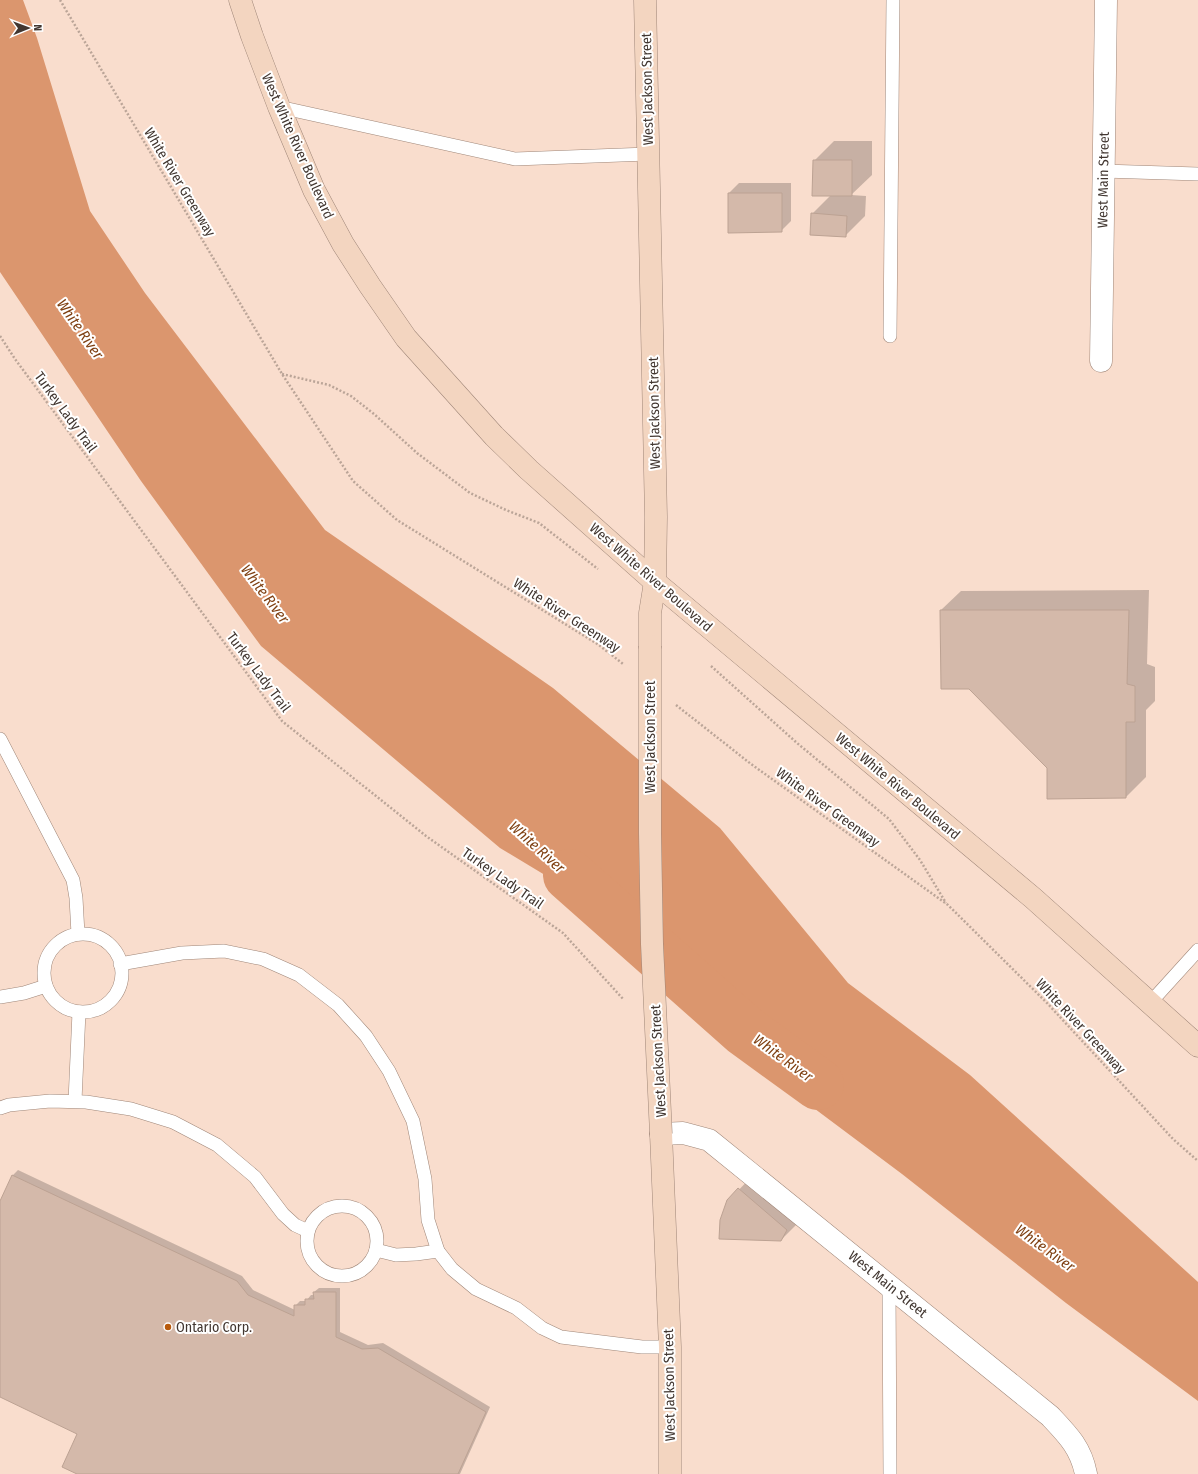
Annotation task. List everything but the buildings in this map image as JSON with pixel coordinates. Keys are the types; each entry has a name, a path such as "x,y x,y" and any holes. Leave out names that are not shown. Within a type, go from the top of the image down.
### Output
{"main road":[{"name":"West White River Boulevard","path":"240,0 279,107 314,190 343,244 406,338 494,436 529,470 654,582 1033,898 1150,1003 1197,1042"},
{"name":"West Jackson Street","path":"645,0 656,517 654,582 650,613 650,833 652,936 670,1347 670,1474"}],"street":[{"name":"West Main Street","path":"1101,361 1106,0"},
{"name":"West Main Street","path":"661,1134 684,1133 709,1140 1050,1416 1078,1448 1084,1461 1086,1474"}],"lane":[{"path":"890,336 892,0"},
{"path":"279,107 515,159 648,154"},
{"path":"1103,171 1198,174"},
{"path":"0,739 72,880 76,898 78,934"},
{"path":"78,934 92,934 104,939 113,947 119,958 120,964 122,970 121,982 116,994 108,1003 98,1010 79,1012 62,1006 52,998 43,976 44,963 49,952 57,943 68,936 78,934"},
{"path":"1150,1003 1198,950"},
{"path":"120,964 182,953 224,951 263,958 299,975 338,1005 366,1036 389,1071 413,1121 425,1179 428,1220 438,1251 452,1269 476,1289 516,1308 542,1328 560,1337 642,1347 670,1347"},
{"path":"0,997 24,993 46,986"},
{"path":"75,1101 79,1012"},
{"path":"0,1108 9,1105 50,1101 75,1101 131,1109 173,1122 217,1145 255,1177 283,1214 295,1225 308,1231"},
{"path":"333,1206 350,1207 357,1209 367,1216 374,1226 377,1238 376,1250 371,1261 362,1269 351,1275 339,1276 327,1272 317,1265 310,1255 307,1244 308,1231 313,1220 322,1212 333,1206"},
{"path":"376,1250 396,1255 438,1251"},
{"path":"889,1285 890,1474"}],"path":[{"name":"White River Greenway","path":"60,0 282,374 353,481 396,520 599,645 624,664"},
{"name":"Turkey Lady Trail","path":"0,336 15,359 282,721 426,836 563,932 624,1000"},
{"path":"282,374 328,385 351,396 374,414 417,453 470,493 506,510 539,523 601,571"},
{"name":"White River Greenway","path":"706,661 797,743 889,819 920,860 948,905"},
{"name":"White River Greenway","path":"672,702 751,764 948,905 1047,1003 1173,1138 1198,1161"}],"water":[{"path":"0,0 23,0 37,38 90,211 145,293 325,530 553,688 720,828 848,983 970,1075 1198,1282 1198,1401 1066,1303 902,1174 799,1097 714,977 500,848 261,646 141,481 0,272"}],"waterway":[{"name":"White River","path":"569,875 745,1031 818,1084"}],"place":[{"name":"Ontario Corp.","path":"168,1327"}]}
